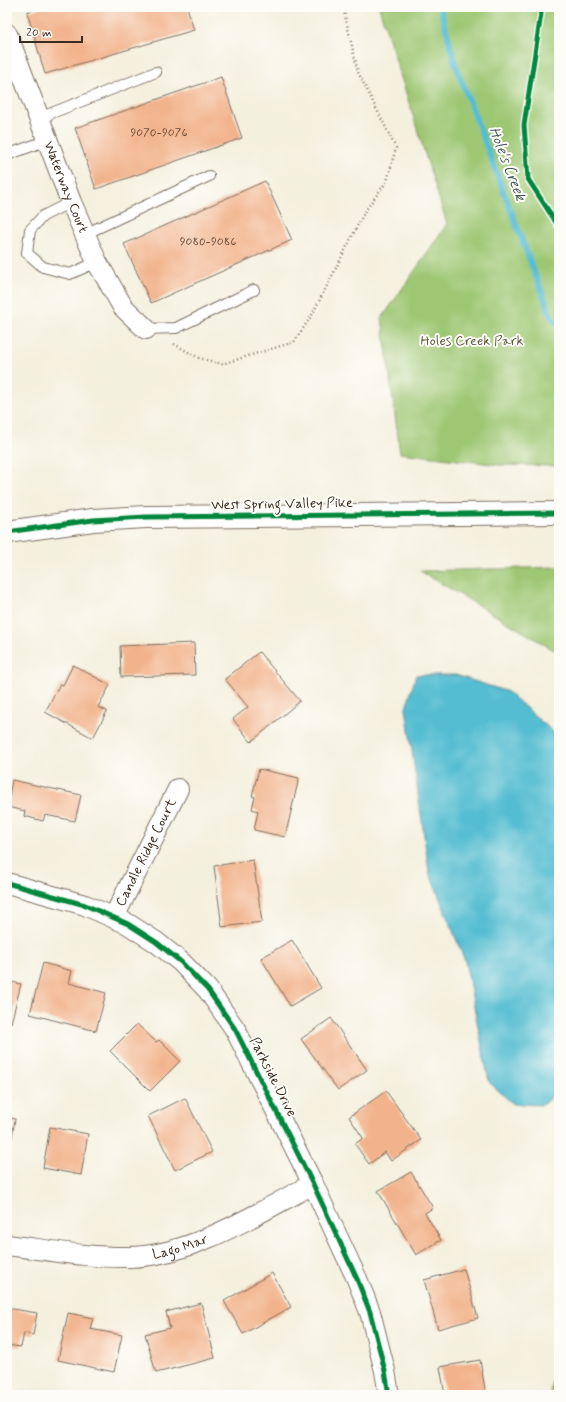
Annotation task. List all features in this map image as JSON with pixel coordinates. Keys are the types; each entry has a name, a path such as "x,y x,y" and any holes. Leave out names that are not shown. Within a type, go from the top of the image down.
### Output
{"street":[{"name":"Waterway Court","path":"7,34 71,202 97,262 123,307 146,329"},
{"name":"West Spring Valley Pike","path":"7,532 93,520 146,517 559,513"},
{"name":"Candle Ridge Court","path":"114,916 178,789"},
{"name":"Parkside Drive","path":"7,883 85,905 114,916 156,942 181,962 208,990 236,1029 313,1184 357,1279 370,1312 385,1371 389,1395"},
{"name":"Lago Mar","path":"7,1245 103,1256 133,1257 162,1253 191,1245 219,1234 313,1184"}],"lane":[{"path":"39,118 156,72"},
{"path":"7,155 48,140"},
{"path":"85,234 209,176"},
{"path":"71,202 43,216 30,230 27,253 44,267 70,274 97,262"},
{"path":"146,329 176,328 254,290"}],"path":[{"path":"146,329 199,358 222,364 294,342 312,315 365,211 387,181 396,148 358,72 343,7"}],"green space":[{"name":"Holes Creek Park","path":"379,7 559,7 559,466 500,465 400,453 382,318 447,224"},
{"path":"559,567 559,653 420,571"},
{"path":"559,1329 559,1395 550,1395"}],"water":[{"path":"416,675 456,675 508,692 559,737 559,1091 542,1105 513,1104 489,1082 465,961 429,872 406,708"}],"building":[{"path":"42,7 187,7 194,30 45,74 27,12"},
{"path":"221,77 242,138 96,189 75,128"},
{"path":"265,181 292,240 151,303 124,244"},
{"path":"194,643 195,675 121,677 120,646"},
{"path":"259,652 300,701 251,742 233,719 248,707 225,679"},
{"path":"73,665 110,685 98,707 107,711 93,738 45,712 60,684 63,685"},
{"path":"259,769 299,778 285,837 254,830 258,811 252,809 255,797 252,796"},
{"path":"12,780 81,795 75,821 45,815 43,821 24,816 25,811 7,807"},
{"path":"253,860 262,922 222,927 214,866"},
{"path":"292,940 321,988 290,1006 261,958"},
{"path":"43,963 72,971 69,983 106,993 96,1031 30,1014"},
{"path":"7,981 21,984 11,1023 7,1022"},
{"path":"331,1018 367,1070 338,1090 301,1039"},
{"path":"137,1024 156,1042 159,1040 180,1061 150,1091 110,1051"},
{"path":"386,1091 421,1140 391,1161 385,1152 369,1164 355,1144 363,1138 349,1117"},
{"path":"185,1098 212,1152 175,1170 148,1116"},
{"path":"7,1118 15,1119 8,1160 7,1160"},
{"path":"50,1127 88,1134 81,1175 43,1168"},
{"path":"411,1172 433,1208 425,1213 441,1240 416,1255 378,1191"},
{"path":"464,1269 478,1318 438,1329 424,1280"},
{"path":"272,1273 291,1307 243,1334 224,1301"},
{"path":"201,1303 215,1358 156,1373 145,1334 170,1328 166,1312"},
{"path":"7,1308 37,1313 33,1335 24,1333 21,1347 7,1345"},
{"path":"68,1313 93,1318 90,1329 122,1335 114,1372 58,1360"},
{"path":"480,1360 486,1395 445,1395 440,1367"}],"waterway":[{"name":"Hole's Creek","path":"440,7 456,66 551,316 559,326"}],"cycle path":[{"path":"542,7 524,125 528,179 559,227"},
{"path":"7,532 93,520 146,517 559,513"},
{"path":"7,883 85,905 128,924 156,942 181,962 208,990 235,1029 313,1184 357,1279 370,1312 385,1371 389,1395"}]}
